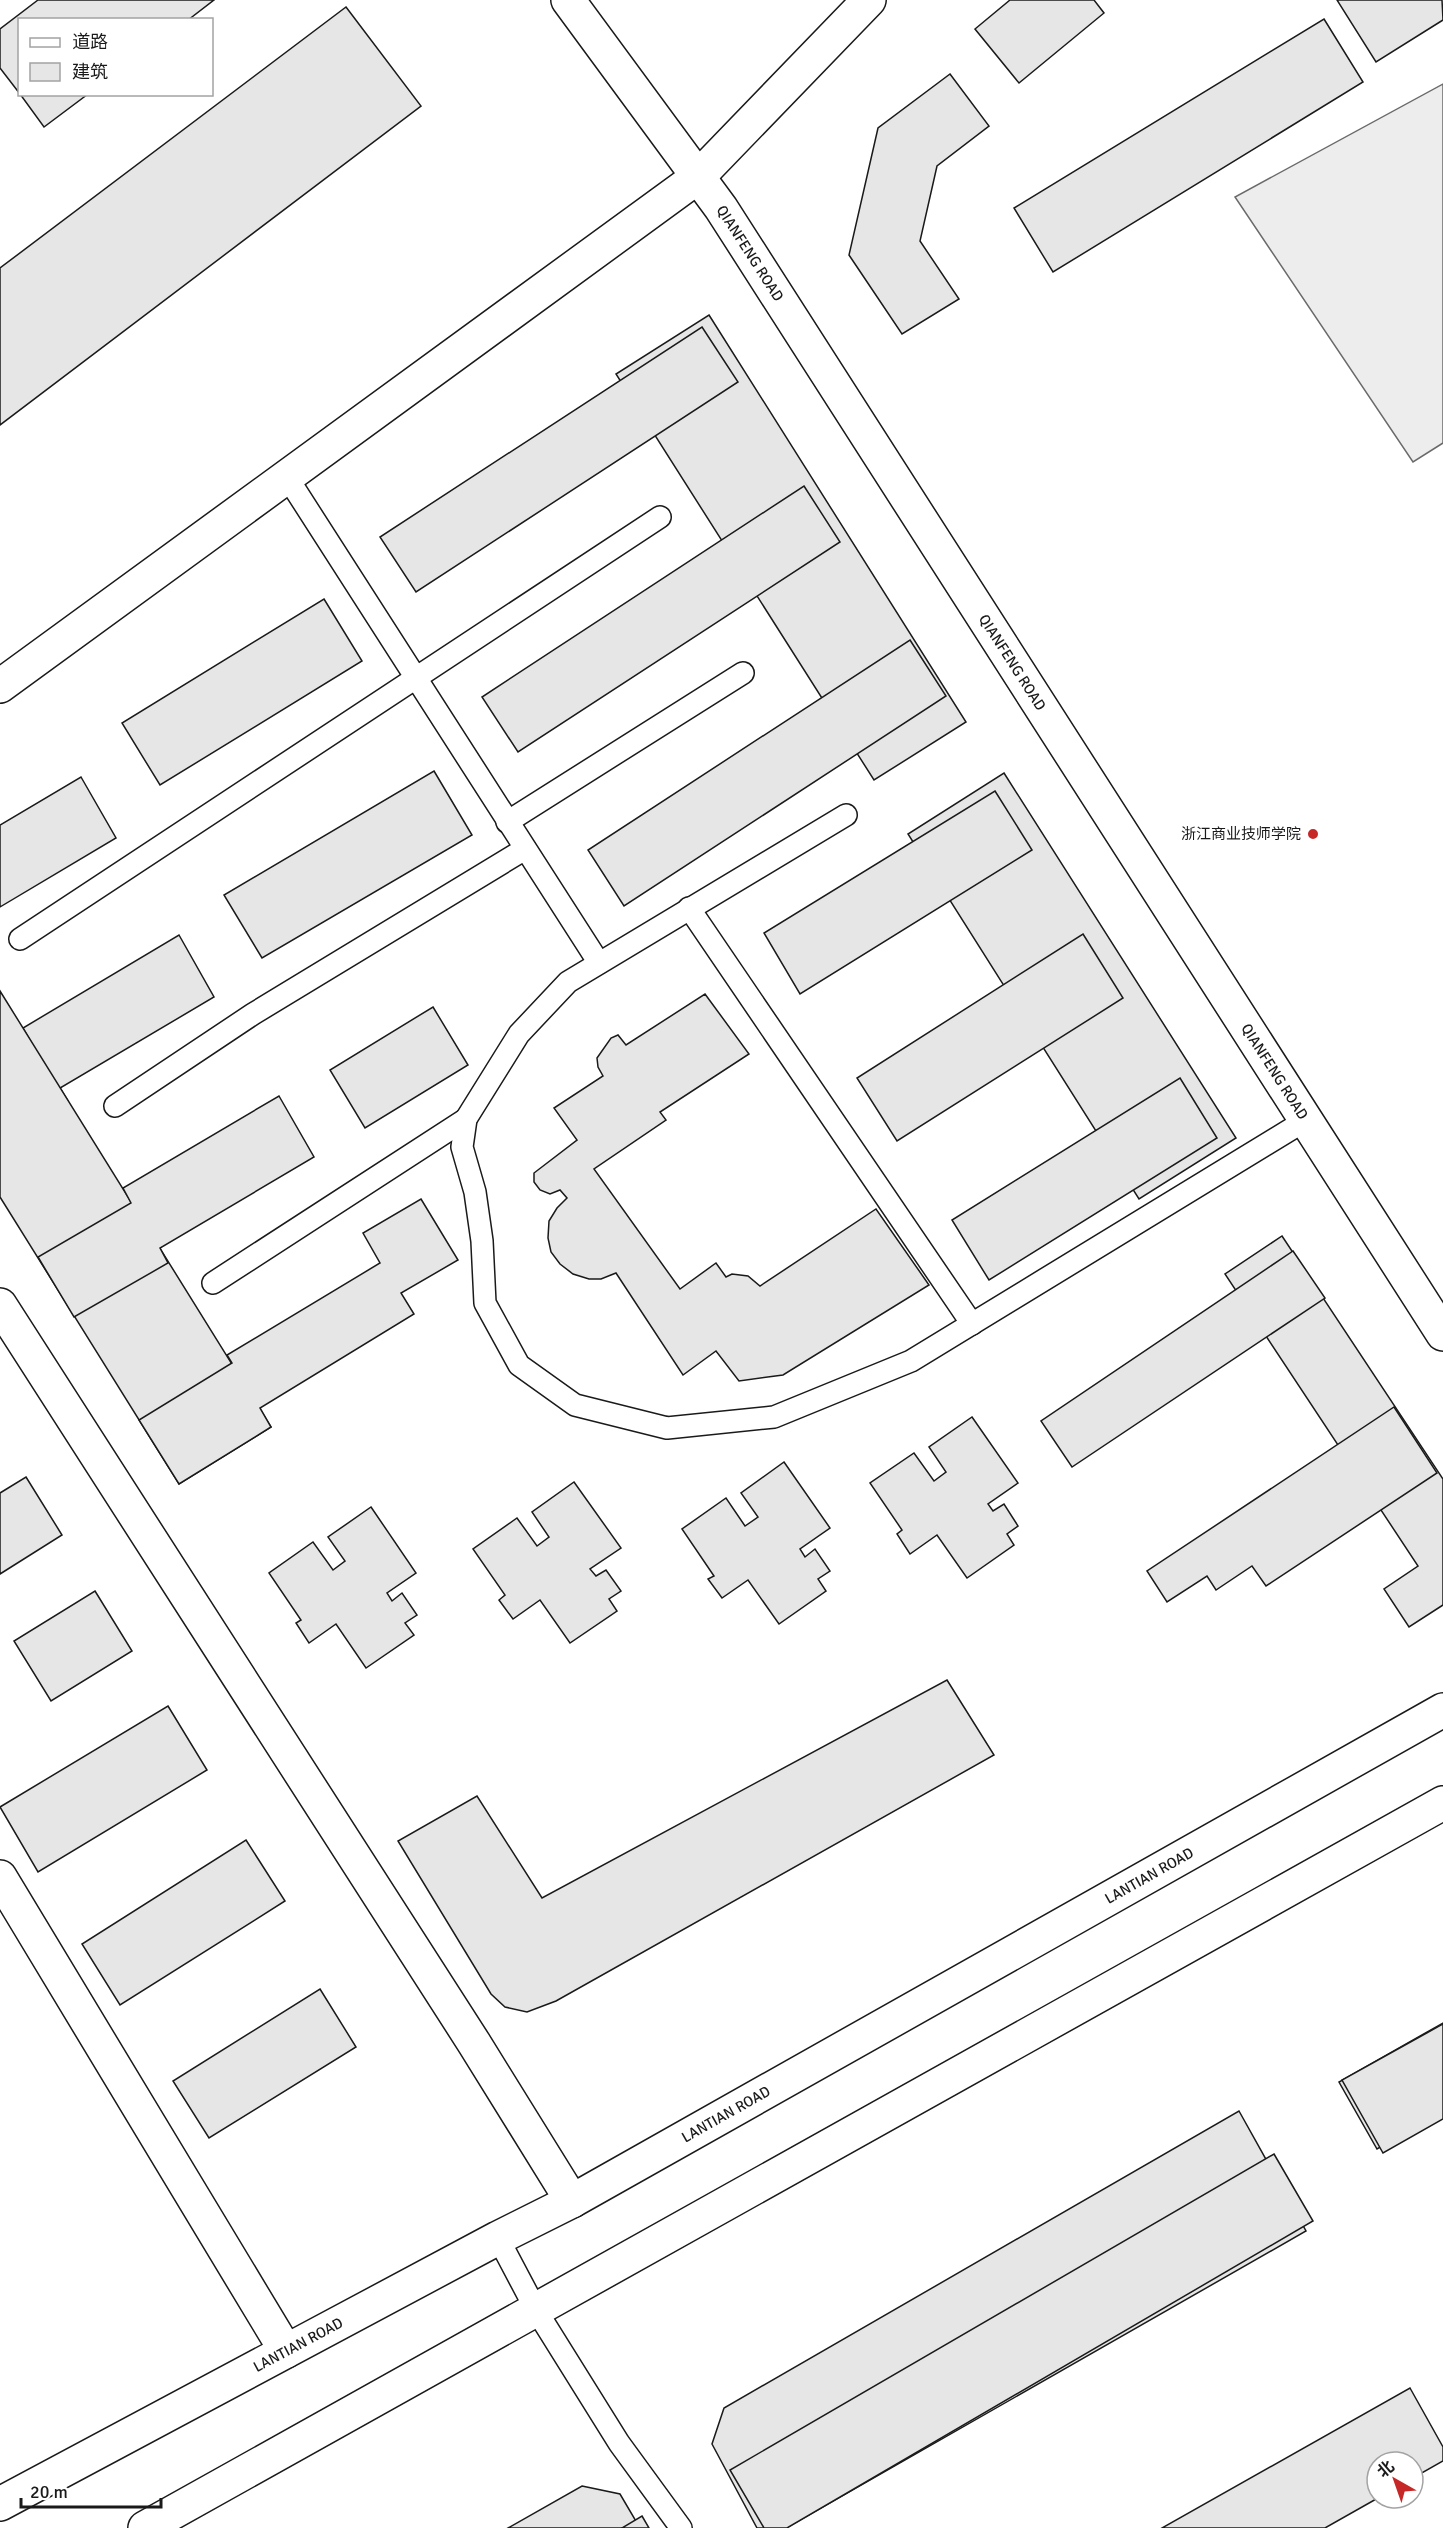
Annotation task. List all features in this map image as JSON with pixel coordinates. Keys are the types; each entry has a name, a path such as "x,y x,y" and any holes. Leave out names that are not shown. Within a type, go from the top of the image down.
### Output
{"street":[{"name":"QIANFENG ROAD","path":"568,0 699,176 1443,1334"},
{"path":"0,686 699,176 869,0"},
{"path":"0,1305 474,2043 572,2201"},
{"name":"LANTIAN ROAD","path":"0,2504 498,2238 572,2201 1443,1710"},
{"path":"145,2528 1443,1803"},
{"path":"0,1877 286,2351"}],"lane":[{"path":"287,477 599,963"},
{"path":"20,939 660,516"},
{"path":"507,822 743,673"},
{"path":"846,815 568,982 519,1034 466,1119 462,1147 475,1192 482,1241 485,1303 519,1365 575,1405 667,1428 774,1417 911,1361 1306,1120"},
{"path":"116,1106 253,1014 525,849"},
{"path":"689,908 972,1324"},
{"path":"213,1283 466,1119"},
{"path":"498,2238 536,2310 619,2443 681,2528"}],"shaded area":[{"path":"1443,84 1443,443 1413,462 1235,197"}],"building":[{"path":"38,0 214,0 191,18 18,18 18,91 0,68 0,29"},
{"path":"1010,0 1094,0 1104,13 1019,83 975,29"},
{"path":"1337,0 1442,0 1443,20 1376,62"},
{"path":"346,7 421,106 0,425 0,268"},
{"path":"1324,19 1363,82 1053,272 1014,208"},
{"path":"950,74 989,126 937,166 920,241 959,299 902,334 849,255 878,128"},
{"path":"21,96 85,96 44,127"},
{"path":"709,315 966,722 874,780 616,374"},
{"path":"702,327 738,382 416,592 380,537"},
{"path":"804,486 840,542 518,752 482,697"},
{"path":"324,599 362,661 160,785 122,723"},
{"path":"910,640 946,696 624,906 588,850"},
{"path":"434,771 472,835 262,958 224,895"},
{"path":"1004,773 1236,1138 1139,1199 908,834"},
{"path":"81,777 116,838 0,907 0,825"},
{"path":"995,791 1032,850 800,994 764,933"},
{"path":"1083,934 1123,998 897,1141 857,1078"},
{"path":"179,935 214,997 60,1088 68,1101 0,1142 0,1060 31,1042 23,1028"},
{"path":"0,991 271,1427 179,1484 0,1197"},
{"path":"705,994 749,1054 660,1112 666,1120 594,1169 680,1289 716,1263 726,1277 732,1274 748,1276 760,1286 876,1209 929,1285 783,1375 739,1381 716,1351 683,1375 616,1273 601,1279 589,1279 573,1274 560,1264 551,1252 548,1238 549,1221 567,1198 560,1190 550,1194 540,1190 534,1182 534,1173 577,1140 554,1108 603,1076 598,1067 597,1058 611,1038 618,1035 626,1045"},
{"path":"433,1007 468,1065 365,1128 330,1070"},
{"path":"1180,1078 1217,1138 989,1280 952,1220"},
{"path":"279,1096 314,1157 160,1248 168,1263 74,1317 38,1257 131,1203 123,1188"},
{"path":"421,1199 458,1260 401,1293 414,1314 260,1408 271,1427 179,1484 139,1420 232,1363 227,1355 380,1263 363,1233"},
{"path":"1282,1236 1443,1479 1443,1605 1409,1627 1384,1589 1418,1566 1225,1274"},
{"path":"1293,1251 1325,1298 1072,1467 1041,1421"},
{"path":"1394,1407 1437,1473 1266,1586 1252,1566 1216,1590 1207,1576 1167,1602 1147,1571"},
{"path":"972,1417 1018,1483 988,1504 993,1511 1004,1504 1018,1526 1007,1534 1014,1545 967,1578 937,1535 910,1554 897,1534 902,1530 870,1483 914,1453 934,1481 946,1472 929,1447"},
{"path":"784,1462 830,1528 800,1549 805,1557 815,1549 830,1571 818,1579 826,1591 779,1624 748,1580 722,1598 708,1579 714,1576 682,1529 726,1498 745,1526 758,1517 741,1493"},
{"path":"26,1477 62,1535 0,1574 0,1493"},
{"path":"574,1482 621,1548 590,1569 596,1576 606,1570 621,1591 609,1599 617,1611 570,1643 540,1600 513,1619 499,1600 505,1595 473,1549 517,1518 537,1546 549,1537 532,1512"},
{"path":"371,1507 416,1573 387,1593 392,1601 402,1593 417,1615 405,1623 414,1635 366,1668 336,1624 309,1643 296,1623 301,1620 269,1573 313,1542 333,1570 345,1561 328,1537"},
{"path":"95,1591 132,1651 51,1701 14,1641"},
{"path":"947,1680 994,1755 556,2001 527,2012 505,2007 491,1994 398,1841 477,1796 542,1898"},
{"path":"168,1706 207,1770 38,1872 0,1807"},
{"path":"246,1840 285,1901 120,2005 82,1944"},
{"path":"320,1989 356,2047 209,2138 173,2081"},
{"path":"1443,2023 1443,2111 1377,2149 1339,2082"},
{"path":"1443,2024 1443,2119 1383,2153 1342,2080"},
{"path":"1239,2111 1306,2231 786,2528 757,2528 712,2444 724,2408"},
{"path":"1274,2154 1313,2221 787,2528 764,2528 730,2470"},
{"path":"1410,2388 1443,2447 1443,2461 1425,2471 1425,2450 1365,2450 1365,2505 1325,2528 1162,2528"},
{"path":"582,2486 620,2494 640,2528 508,2528"},
{"path":"642,2516 649,2528 622,2528"}],"place":[{"name":"浙江商业技师学院","path":"1313,834"}]}
